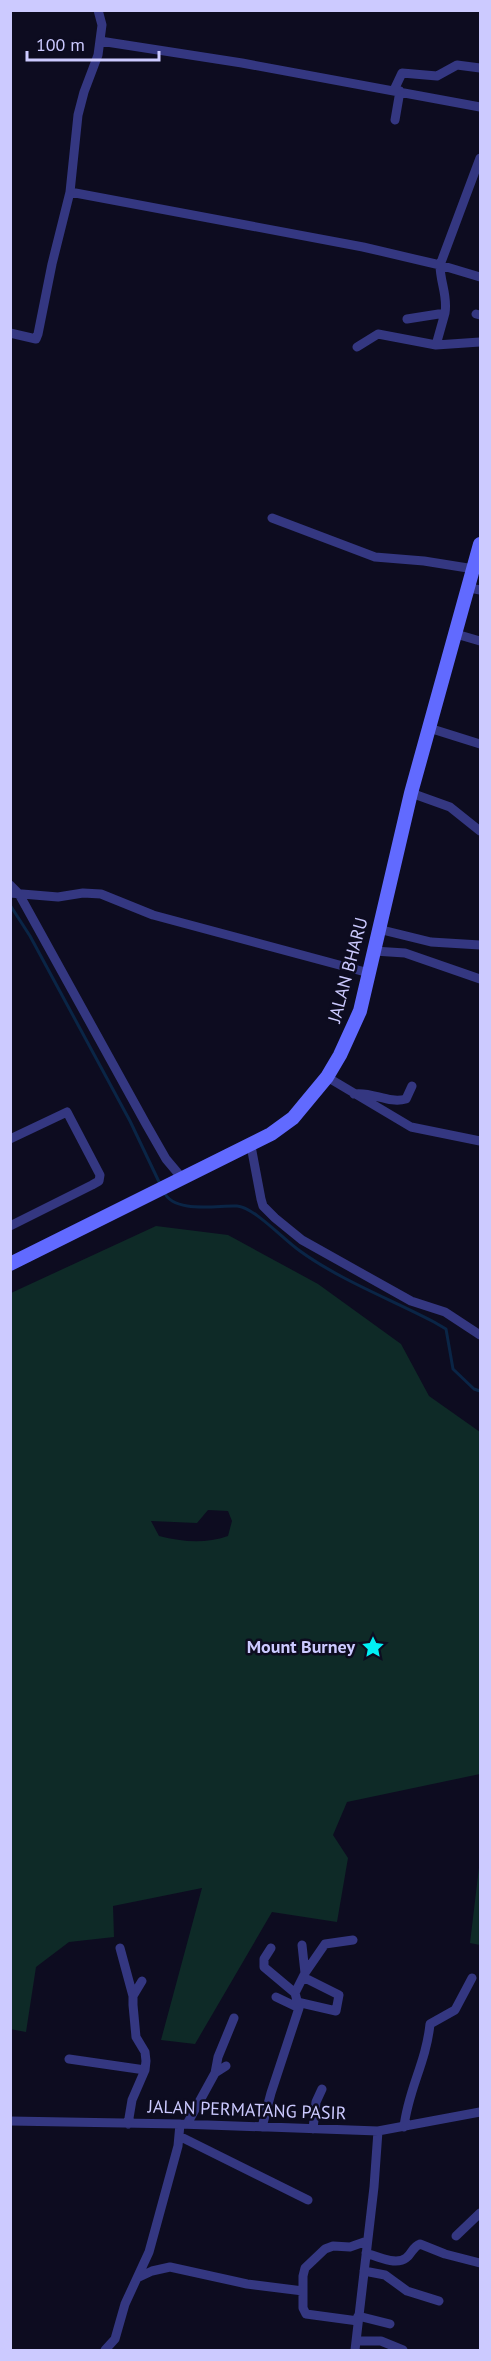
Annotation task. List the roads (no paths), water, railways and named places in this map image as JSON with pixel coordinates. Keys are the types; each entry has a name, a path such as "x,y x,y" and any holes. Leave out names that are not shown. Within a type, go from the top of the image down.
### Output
{"main road":[{"name":"JALAN BHARU","path":"10,1264 151,1192 251,1146 293,1118 327,1077 360,1011 411,793 456,634 475,589 474,569 480,544"}],"street":[{"path":"10,333 36,339 70,192 78,115 100,41 102,25 98,10"},
{"path":"100,41 242,63 480,107"},
{"path":"395,120 397,91 402,73 437,76 457,65 480,68"},
{"path":"436,345 445,313 446,299 440,277 440,265 480,158"},
{"path":"70,192 363,247 480,277"},
{"path":"407,319 445,313"},
{"path":"357,347 378,334 436,345 451,346 480,342"},
{"path":"272,518 375,557 424,561 474,569"},
{"path":"456,634 480,641"},
{"path":"429,728 480,744"},
{"path":"411,793 450,807 480,830"},
{"path":"10,885 166,1159 176,1181"},
{"path":"15,893 58,897 83,893 101,894 153,915 369,973"},
{"path":"378,928 431,942 480,945"},
{"path":"374,951 405,953 480,979"},
{"path":"327,1077 411,1127 480,1141"},
{"path":"354,1094 364,1093 397,1101 406,1099 412,1086"},
{"path":"10,1139 67,1112 100,1175 99,1181 92,1185 10,1226"},
{"path":"251,1146 263,1206 275,1218 302,1240 411,1301 437,1308 480,1335"},
{"path":"304,1975 325,1944 353,1940"},
{"path":"262,2127 304,1975 302,1945"},
{"path":"120,1948 133,1996 135,2030 145,2052 145,2070 132,2100 128,2124"},
{"path":"272,1948 264,1959 264,1967 297,2001"},
{"path":"276,1997 336,2011 339,1995 304,1975"},
{"path":"404,2127 408,2100 426,2052 430,2024 455,2010 472,1978"},
{"path":"133,1996 142,1981"},
{"path":"105,2350 115,2339 125,2304 149,2252 179,2136 215,2073 218,2057 234,2018"},
{"path":"69,2059 145,2070"},
{"path":"215,2073 226,2066"},
{"path":"313,2129 316,2102 322,2089"},
{"name":"JALAN PERMATANG PASIR","path":"10,2121 378,2131 480,2112"},
{"path":"378,2131 374,2187 355,2346 381,2341 403,2350"},
{"path":"179,2136 308,2200"},
{"path":"456,2236 480,2213"},
{"path":"367,2241 350,2247 325,2248 303,2271 303,2308 306,2314 358,2318 390,2324"},
{"path":"366,2253 398,2262 407,2257 413,2248 420,2244 445,2254 480,2263"},
{"path":"137,2278 152,2271 170,2267 247,2284 303,2291"},
{"path":"364,2271 385,2275 407,2291 439,2301"}],"waterway":[{"path":"10,905 30,936 130,1121 161,1186"},
{"path":"164,1192 169,1199 186,1206 244,1208 315,1261 446,1329 453,1369 474,1389 480,1391"}],"place":[{"name":"Mount Burney","path":"373,1647"}]}
